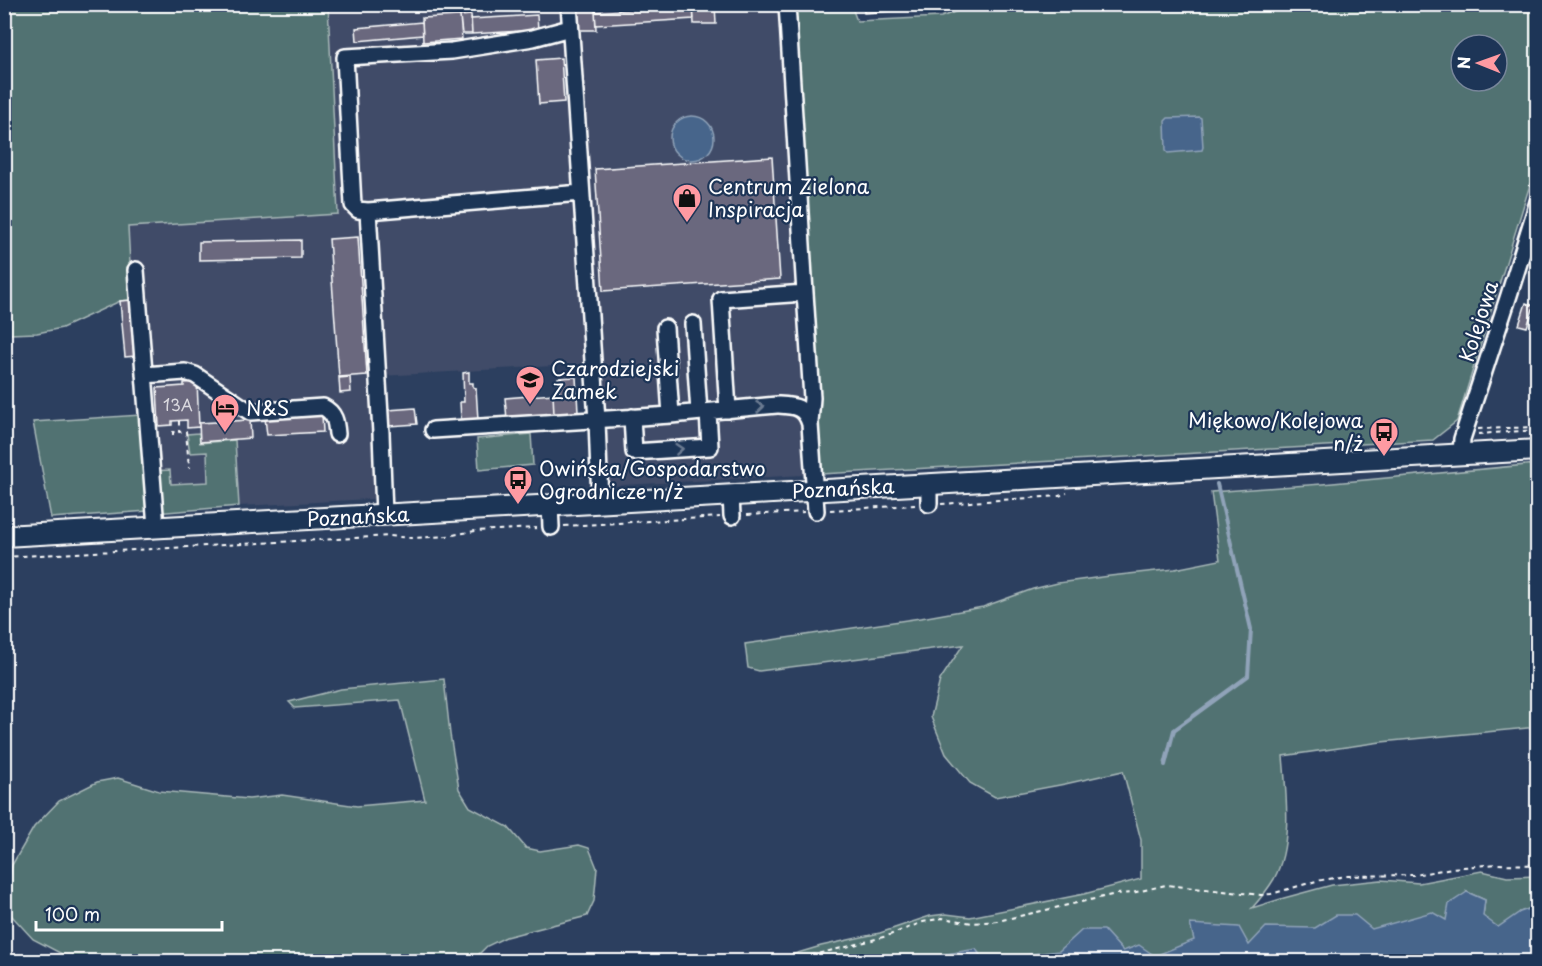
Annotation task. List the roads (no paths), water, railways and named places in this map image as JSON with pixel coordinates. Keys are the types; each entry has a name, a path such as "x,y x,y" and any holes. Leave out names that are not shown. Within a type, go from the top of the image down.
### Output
{"main road":[{"name":"Poznańska","path":"4,536 1538,450"}],"street":[{"path":"569,4 597,420 600,502"},
{"path":"787,4 812,398 810,424 816,511"},
{"path":"570,28 533,38 452,51 345,57 352,205 358,210 368,211 581,194"},
{"name":"Kolejowa","path":"1461,454 1461,439 1538,202"},
{"path":"368,211 384,514"},
{"path":"136,270 156,527"},
{"path":"728,410 721,299 805,293"},
{"path":"632,417 634,452 710,447 703,412 693,324"},
{"path":"665,328 671,415"},
{"path":"144,375 185,372 195,375 250,412 323,407 329,410 334,417 337,434"},
{"path":"433,429 671,415 777,405 792,406 803,411 808,416 810,424"},
{"path":"929,483 929,504"},
{"path":"731,494 732,516"},
{"path":"550,505 551,527"}],"waterway":[{"path":"1165,765 1174,730 1248,676 1251,629 1217,484"}],"place":[{"name":"Centrum Zielona Inspiracja","path":"687,224"},
{"name":"Czarodziejski Zamek","path":"530,406"},
{"name":"N&S","path":"225,434"},
{"name":"Miękowo/Kolejowa n/ż","path":"1384,458"},
{"name":"Owińska/Gospodarstwo Ogrodnicze n/ż","path":"518,506"}]}
